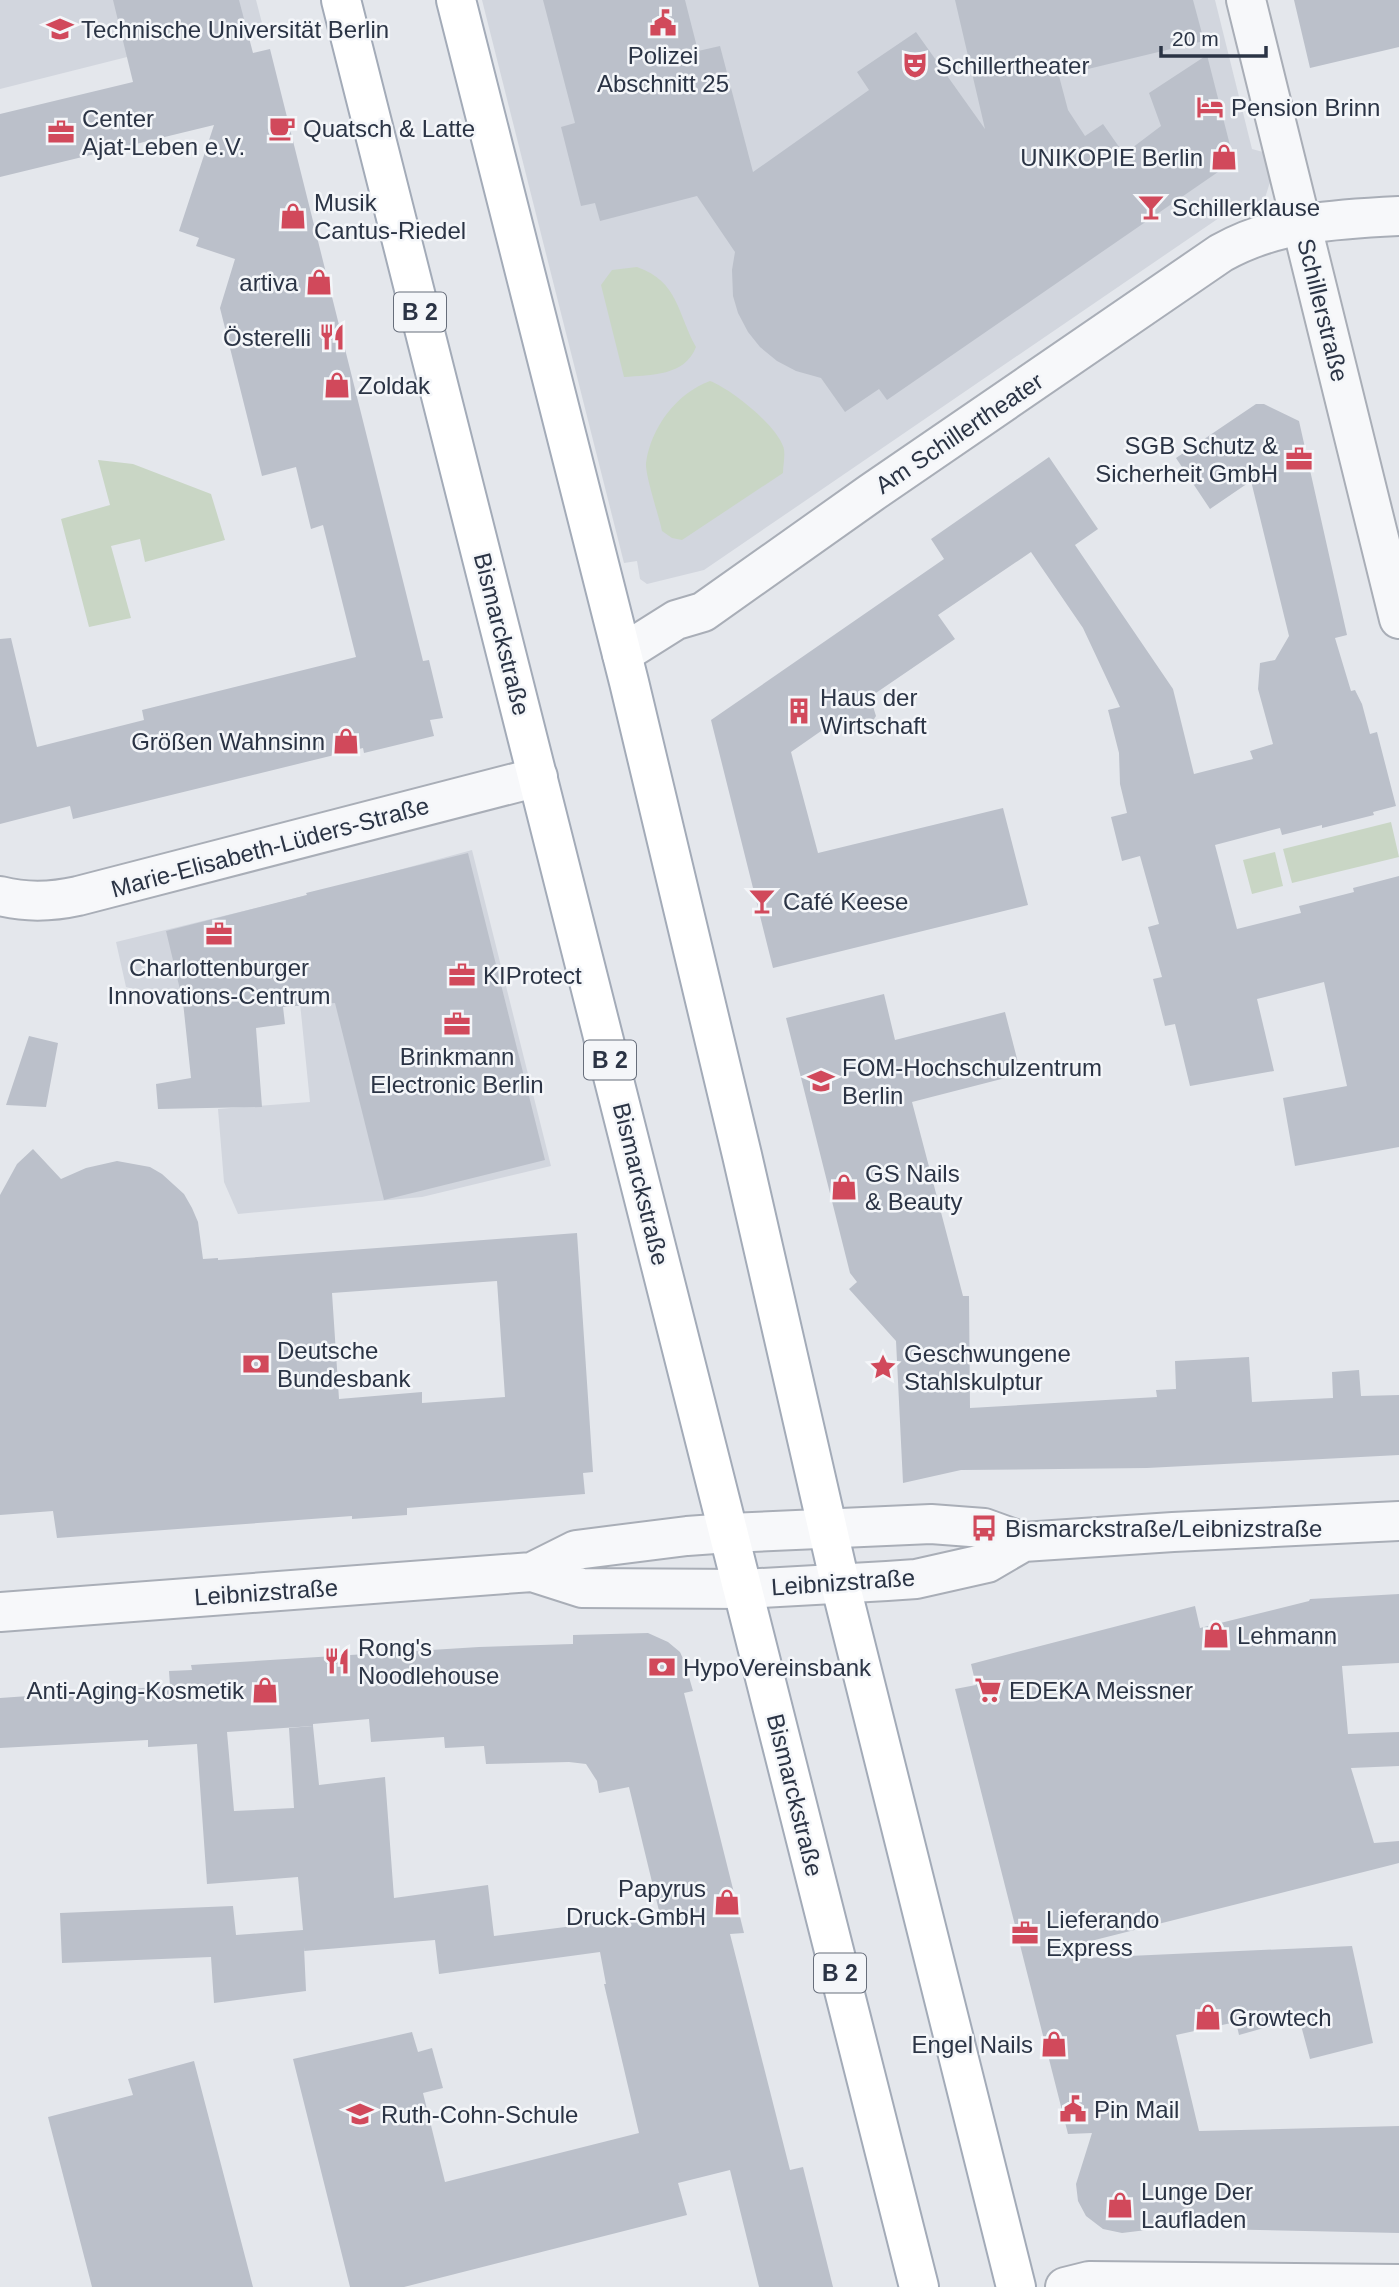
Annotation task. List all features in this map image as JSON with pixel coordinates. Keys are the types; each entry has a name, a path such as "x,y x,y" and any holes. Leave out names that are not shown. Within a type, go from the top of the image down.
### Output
{"main road":[{"name":"Bismarckstraße","path":"341,0 919,2287"},
{"path":"456,0 622,653 742,1155 840,1583 1016,2287"}],"street":[{"name":"Schillerstraße","path":"1246,0 1399,619"},
{"name":"Am Schillertheater","path":"622,653 676,620 703,612 871,493 1221,253 1244,240 1301,224 1345,218 1399,216"},
{"name":"Marie-Elisabeth-Lüders-Straße","path":"0,896 19,901 52,902 538,777"},
{"name":"Leibnizstraße","path":"532,1572 576,1550 729,1533 931,1524 984,1528 1023,1542 1399,1521"},
{"name":"Leibnizstraße","path":"0,1612 532,1572 582,1588 743,1589 916,1579 987,1563 1023,1542"},
{"path":"1065,2287 1089,2281 1399,2284"}],"shaded area":[{"name":"Technische Universität Berlin","path":"0,0 256,0 262,23 0,89"},
{"path":"482,0 1215,0 1252,149 1263,152 1270,182 1265,198 1257,208 1246,214 1238,205 704,570 647,584 640,579 637,561 624,563"},
{"path":"472,850 551,1166 422,1197 238,1214 224,1182 218,1109 310,1102 299,993 183,1002 126,987 116,942 277,903"}],"green space":[{"path":"637,267 651,273 669,290 696,347 691,357 676,369 624,377 601,285 612,270"},
{"path":"710,381 740,399 771,428 784,449 783,473 682,540 672,538 662,531 650,486 646,469 649,450 667,413 687,394"},
{"path":"98,460 133,464 211,494 225,540 145,562 140,539 111,546 131,618 89,627 61,519 110,505"},
{"path":"1391,822 1399,857 1292,883 1283,849"},
{"path":"1275,852 1283,886 1252,894 1243,860"}],"building":[{"path":"113,0 239,0 253,53 270,49 423,661 429,660 443,718 430,720 434,736 364,753 363,748 73,819 70,806 0,824 0,639 11,638 37,747 144,720 142,710 356,657 323,525 311,529 296,467 262,476 220,308 235,259 196,246 199,238 179,231 214,125 0,177 0,114 133,82"},
{"path":"543,0 685,0 698,51 720,46 753,172 869,90 857,72 916,32 985,129 955,0 1193,0 1204,41 1059,76 1068,110 1085,136 1103,124 1124,154 1161,126 1149,93 1207,55 1234,161 887,400 879,389 845,412 821,378 796,371 777,361 760,347 748,332 733,296 732,270 735,252 697,196 600,221 595,203 581,206 561,127 575,123"},
{"path":"1294,0 1399,0 1399,47 1310,68"},
{"path":"1256,404 1264,404 1299,421 1347,635 1335,638 1351,691 1355,690 1362,704 1370,734 1377,732 1396,806 1373,812 1374,815 1322,828 1322,825 1282,835 1280,828 1215,845 1237,929 1301,913 1299,906 1354,892 1353,888 1399,876 1399,1147 1295,1166 1283,1098 1347,1086 1324,982 1257,999 1274,1071 1190,1086 1175,1024 1165,1026 1153,979 1162,977 1148,927 1159,924 1140,856 1122,861 1111,817 1127,813 1120,784 1119,753 1108,710 1120,707 1083,628 1031,552 938,615 955,639 870,697 876,716 867,730 853,732 834,722 791,752 818,853 1003,808 1028,905 773,968 711,720 944,559 931,539 1049,457 1098,529 1075,545 1173,689 1194,774 1253,759 1250,751 1273,744 1258,689 1260,663 1275,660 1289,636 1251,481 1210,509 1176,458"},
{"path":"468,853 545,1160 384,1200 335,1003 283,1007 285,1024 256,1028 262,1107 158,1109 156,1084 191,1078 183,1002 166,931"},
{"path":"884,994 895,1040 1005,1012 1021,1074 912,1102 963,1296 969,1296 970,1408 1157,1397 1156,1390 1176,1389 1175,1361 1249,1357 1252,1402 1333,1398 1332,1372 1359,1370 1361,1396 1399,1395 1399,1455 1147,1468 961,1470 903,1483 896,1341 849,1289 857,1282 850,1273 786,1018"},
{"path":"29,1036 58,1043 46,1107 6,1105"},
{"path":"33,1149 61,1179 86,1168 117,1161 150,1167 184,1194 198,1222 203,1259 577,1233 593,1472 583,1473 585,1494 407,1508 407,1515 352,1519 352,1516 57,1538 53,1511 0,1515 0,1195 17,1164","holes":["497,1281 505,1397 422,1403 422,1392 339,1399 332,1293"]},
{"path":"1399,1594 1399,1663 1342,1666 1348,1734 1399,1732 1399,1766 1351,1768 1374,1843 1399,1841 1399,1863 1083,1943 1085,1958 1352,1946 1373,2043 1310,2059 1299,2018 1239,2035 1236,2022 1176,2035 1199,2131 1399,2126 1399,2233 1163,2228 1122,2233 1103,2229 1086,2216 1078,2201 1076,2184 1092,2133 1068,2134 955,1689 976,1685 971,1664 1195,1606 1200,1628 1310,1599"},
{"path":"648,1633 668,1642 680,1652 693,1691 684,1693 744,1933 730,1934 790,2170 803,2167 833,2287 759,2287 730,2170 678,2183 687,2215 404,2287 350,2287 293,2059 412,2032 418,2052 432,2048 443,2088 423,2093 445,2182 639,2133 604,1984 600,1952 439,1974 435,1940 304,1951 306,1991 214,2003 211,1957 62,1963 60,1913 233,1906 236,1935 303,1930 298,1877 207,1884 197,1744 148,1747 148,1740 0,1748 0,1698 170,1686 169,1671 192,1670 191,1665 479,1647 573,1644 573,1635","holes":["369,1719 371,1742 444,1737 445,1748 484,1746 486,1764 586,1764 597,1781 599,1793 629,1787 660,1915 494,1936 488,1885 394,1898 385,1777 319,1785 313,1724","313,1726 289,1728 294,1808 234,1811 227,1732"]},
{"path":"194,2061 253,2287 92,2287 48,2117 133,2095 128,2079"}],"place":[{"name":"Polizei Abschnitt 25","path":"663,23"},
{"name":"Technische Universität Berlin","path":"60,29"},
{"name":"Schillertheater","path":"915,65"},
{"name":"Pension Brinn","path":"1210,107"},
{"name":"Quatsch & Latte","path":"282,128"},
{"name":"Center Ajat-Leben e.V.","path":"61,132"},
{"name":"UNIKOPIE Berlin","path":"1224,157"},
{"name":"Schillerklause","path":"1151,207"},
{"name":"Musik Cantus-Riedel","path":"293,216"},
{"name":"artiva","path":"319,282"},
{"name":"Österelli","path":"332,337"},
{"name":"Zoldak","path":"337,385"},
{"name":"SGB Schutz & Sicherheit GmbH","path":"1299,459"},
{"name":"Haus der Wirtschaft","path":"799,711"},
{"name":"Größen Wahnsinn","path":"346,741"},
{"name":"Café Keese","path":"762,901"},
{"name":"Charlottenburger Innovations-Centrum","path":"219,934"},
{"name":"KIProtect","path":"462,975"},
{"name":"Brinkmann Electronic Berlin","path":"457,1024"},
{"name":"FOM-Hochschulzentrum Berlin","path":"821,1081"},
{"name":"GS Nails & Beauty","path":"844,1187"},
{"name":"Deutsche Bundesbank","path":"256,1364"},
{"name":"Geschwungene Stahlskulptur","path":"883,1367"},
{"name":"Bismarckstraße/Leibnizstraße","path":"984,1528"},
{"name":"Lehmann","path":"1216,1635"},
{"name":"Rong's Noodlehouse","path":"337,1661"},
{"name":"HypoVereinsbank","path":"662,1667"},
{"name":"Anti-Aging-Kosmetik","path":"265,1690"},
{"name":"EDEKA Meissner","path":"988,1690"},
{"name":"Papyrus Druck-GmbH","path":"727,1902"},
{"name":"Lieferando Express","path":"1025,1933"},
{"name":"Growtech","path":"1208,2017"},
{"name":"Engel Nails","path":"1054,2044"},
{"name":"Pin Mail","path":"1073,2109"},
{"name":"Ruth-Cohn-Schule","path":"360,2114"},
{"name":"Lunge Der Laufladen","path":"1120,2205"}]}
